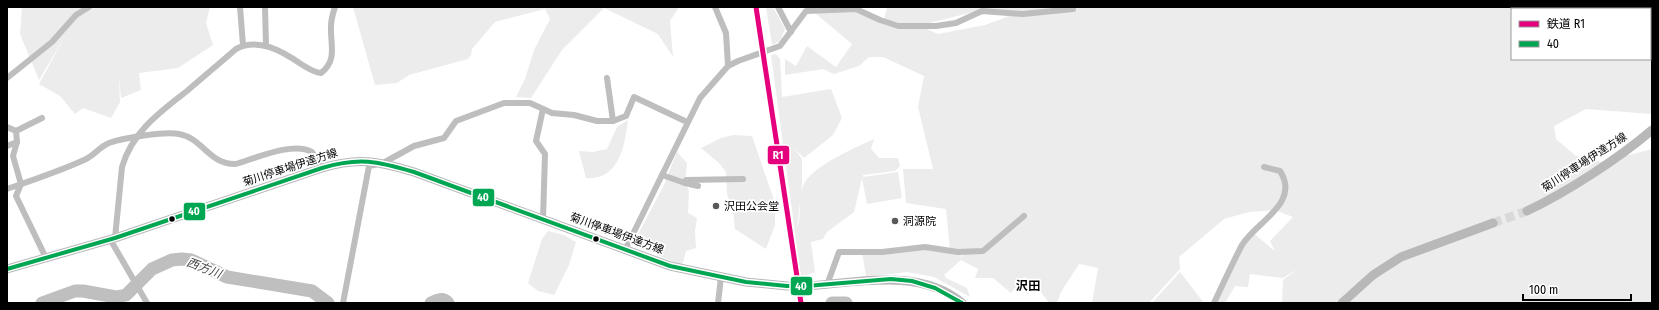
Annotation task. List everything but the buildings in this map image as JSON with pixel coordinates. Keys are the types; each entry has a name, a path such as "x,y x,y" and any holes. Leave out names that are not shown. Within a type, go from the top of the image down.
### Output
{"main road":[{"name":"菊川停車場伊達方線","path":"1527,211 1550,200 1569,188 1652,130"},
{"name":"菊川停車場伊達方線","path":"7,269 113,238 322,168 342,162 356,160 383,163 414,172 670,266 746,282 787,286"},
{"path":"1342,303 1373,276 1401,257 1493,223"},
{"path":"806,286 891,279 912,281 935,288 962,303"}],"street":[{"path":"7,78 52,42 76,15 88,7"},
{"path":"240,7 243,45"},
{"path":"265,7 266,44"},
{"path":"148,303 113,238 122,167 125,157 136,138 156,114 236,49 243,45 266,44 313,72 321,73 328,68 332,56 331,25 335,7"},
{"path":"715,7 726,33 728,66"},
{"path":"778,7 790,32"},
{"path":"625,250 700,98 728,66 780,46 806,11 856,9 898,26 936,26 956,23 982,12 1023,14 1073,9"},
{"path":"607,78 614,121"},
{"path":"343,303 369,166 383,163 414,146 444,138 456,121 504,103 530,103 552,113 574,115 597,121 614,121 626,116 634,96 687,122"},
{"path":"543,109 536,141 545,154 543,219"},
{"path":"16,131 42,118"},
{"path":"7,127 16,131"},
{"path":"16,131 17,142 13,156 21,184 16,196 46,258"},
{"path":"7,189 86,159 100,148 110,143 167,132 190,137 218,161 229,164 236,164 288,149 299,148 312,152 322,168"},
{"path":"7,146 17,142"},
{"path":"1214,303 1243,244 1283,199 1286,189 1285,179 1280,171 1264,167"},
{"path":"662,175 688,179 743,179"},
{"path":"688,179 698,186"},
{"path":"827,284 839,252 882,252 925,247 958,252 983,251 1024,216"},
{"path":"718,303 721,277"}],"shaded area":[{"path":"22,7 210,7 206,23 213,45 178,68 139,73 141,90 121,98 119,77 120,102 111,118 83,108 75,114 60,96 39,84 65,36 39,80 20,34"},
{"path":"353,7 679,7 670,21 673,57 658,34 604,8 562,50 531,98 516,97 525,79 534,50 550,19 545,9 495,22 472,49 471,55 468,59 409,75 397,83 375,85"},
{"path":"766,7 773,7 785,29 780,41 772,45"},
{"path":"887,7 1049,7 1049,11 1075,7 1652,7 1652,114 1586,109 1554,126 1556,139 1576,156 1602,162 1652,149 1652,303 1282,303 1283,280 1298,269 1283,278 1250,274 1248,287 1235,286 1225,303 1217,303 1234,261 1253,233 1275,251 1270,241 1293,217 1275,210 1249,212 1224,219 1179,257 1180,269 1149,303 1092,303 1098,268 1079,264 1061,292 1057,303 1049,303 1036,285 1024,277 1011,293 993,278 975,278 978,269 961,260 944,275 946,278 967,288 970,297 934,277 907,272 866,277 862,251 926,248 962,253 961,259 964,253 950,250 946,209 906,203 903,169 933,169 918,107 924,76 883,57 869,57 859,66 834,74 823,69 785,75 785,59 796,66 807,46 836,67 852,44 815,13 857,11 880,23 897,29 925,28 938,34 985,25 1012,15 985,9 925,24 897,24 884,20"},
{"path":"776,54 780,59 782,97 831,89 842,118 833,135 804,158 794,148 802,159 801,194 803,186 815,171 834,158 874,139 871,149 879,158 898,158 900,166 895,171 863,175 863,177 898,172 902,198 867,204 862,178 854,212 827,232 823,239 811,242 815,272 801,277 771,55","holes":["800,199 799,218 797,228"]},
{"path":"628,120 622,150 613,168 606,174 586,178 579,151 593,152 607,149 617,127"},
{"path":"733,135 752,136 775,203 775,225 766,249 735,229 733,211 727,194 726,172 719,163 701,148 721,138"},
{"path":"677,152 687,163 685,183 689,191 688,213 697,218 695,231 696,248 686,251 682,266 633,244 664,185"},
{"path":"548,231 564,235 576,242 569,265 554,295 538,291 528,283 542,239"},
{"path":"1180,272 1204,303 1152,303"}],"waterway":[{"name":"西方川","path":"42,303 75,291 116,297 126,295 152,269 172,260 182,259 191,260 227,277 312,291 328,303"},
{"name":"西方川","path":"431,303 438,300 444,300 448,303"},
{"name":"西方川","path":"832,303 846,303"}],"tunnel":[{"path":"1493,223 1527,211"},
{"path":"787,286 806,286"}],"rail line":[{"name":"R1","path":"756,7 801,303"}],"transit line":[{"name":"40","path":"7,269 115,238 322,168 347,162 368,162 389,165 414,172 670,266 746,282 787,286 806,286 891,279 912,281 935,288 962,303"}],"place":[{"name":"沢田公会堂","path":"716,206"},
{"name":"洞源院","path":"895,221"}],"district":[{"name":"沢田","path":"1028,286"}]}
